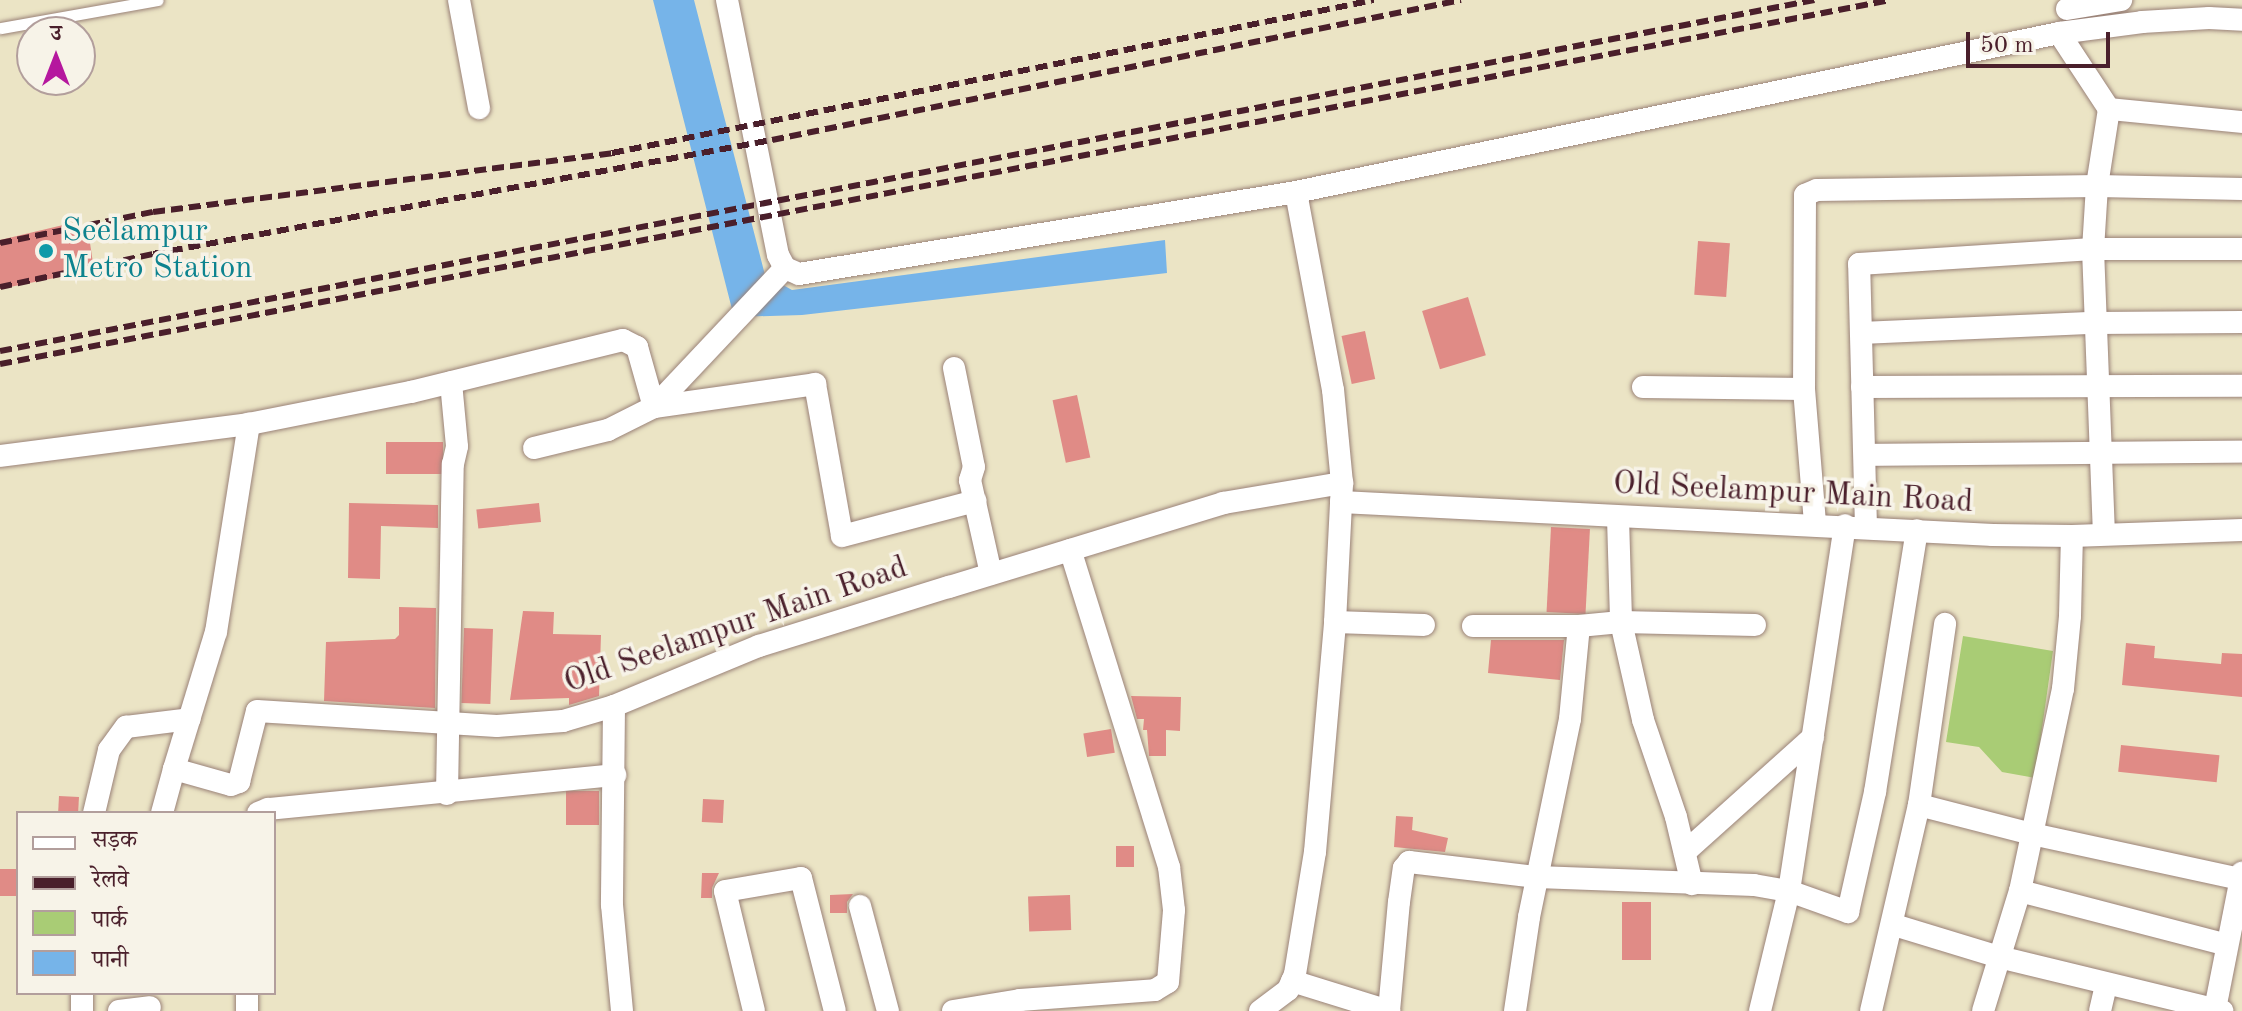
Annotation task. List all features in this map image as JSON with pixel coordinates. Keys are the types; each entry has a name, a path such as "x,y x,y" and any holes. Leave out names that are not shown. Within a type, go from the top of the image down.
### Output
{"street":[{"path":"459,0 479,108"},
{"path":"727,0 780,273"},
{"path":"2067,9 2121,0"},
{"path":"654,407 780,273 810,274 1296,192 2059,33 2156,21 2242,20"},
{"path":"2059,33 2107,103 2093,249 2104,534"},
{"path":"2107,103 2242,122"},
{"path":"1815,523 1804,389 1802,221 1805,195 1809,192 2097,186 2242,189"},
{"path":"1260,1011 1274,1004 1292,981 1315,852 1335,622 1341,499 1333,390 1296,192"},
{"path":"1760,1011 1789,891 1813,737 1856,526 1865,455 1857,268 1861,263 2093,249 2242,249"},
{"path":"1861,333 2094,323 2242,322"},
{"path":"0,456 249,424 629,341 637,347 654,407"},
{"path":"954,368 974,467 970,480 991,574"},
{"path":"447,794 453,464 457,446 451,382"},
{"path":"534,448 608,430 654,407 815,384 842,536 975,501"},
{"path":"1862,387 2242,386"},
{"path":"1643,387 1804,389"},
{"path":"163,811 216,632 249,424"},
{"path":"1865,455 2242,452"},
{"name":"Old Seelampur Main Road","path":"174,769 236,785 241,778 257,711 497,726 563,721 614,706 759,646 1223,503 1341,499 1618,518 1815,523 2072,536 2242,530"},
{"path":"1618,518 1621,622 1643,720 1685,852 1692,884"},
{"path":"1292,981 1389,1011 1406,864 1412,862 1537,877 1754,885 1789,891 1848,912 1875,792 1917,530"},
{"path":"1983,1011 2020,891 2063,689 2070,616 2072,536"},
{"path":"953,1011 1155,990 1163,987 1170,975 1174,910 1169,867 1070,550"},
{"path":"1335,622 1424,625"},
{"path":"1473,626 1579,626 1621,622 1755,625"},
{"path":"1871,1011 1894,925 1919,805 1945,624"},
{"path":"1515,1011 1537,877 1570,719 1579,626"},
{"path":"614,706 612,905 622,1011"},
{"path":"94,811 105,759 126,727 190,719"},
{"path":"1685,852 1813,737"},
{"path":"263,811 615,775"},
{"path":"1894,925 2173,1005 2219,1010 2227,945 2241,876 2032,834 1919,805"},
{"path":"754,1011 725,891 801,878 835,1011"},
{"path":"2020,891 2227,945"},
{"path":"860,906 888,1011"},
{"path":"2100,1011 2106,984"},
{"path":"119,1011 150,1004"}],"lane":[{"path":"1,28 158,0"}],"green space":[{"path":"1963,636 2053,651 2035,778 2002,772 1979,747 1946,742"}],"water":[{"path":"653,0 694,0 765,275 792,290 1165,240 1167,273 802,315 734,317"}],"building":[{"name":"Seelampur Metro Station","path":"80,221 90,243 94,270 0,289 0,240"},
{"path":"1698,241 1730,243 1726,297 1694,295"},
{"path":"1468,297 1486,355 1440,369 1422,311"},
{"path":"1365,331 1375,379 1352,384 1342,336"},
{"path":"1077,395 1090,458 1066,463 1053,400"},
{"path":"386,442 443,442 443,474 386,474"},
{"path":"349,503 438,505 438,528 381,526 380,579 348,578"},
{"path":"539,503 541,522 478,528 476,510"},
{"path":"1551,527 1590,529 1585,614 1547,612"},
{"path":"399,607 436,608 435,708 324,701 326,642 395,639 399,635"},
{"path":"523,611 554,612 553,634 601,635 599,696 569,705 569,698 510,700"},
{"path":"464,628 493,629 490,704 461,703"},
{"path":"1491,640 1564,640 1560,680 1488,673"},
{"path":"2126,643 2155,646 2154,658 2221,664 2222,653 2242,654 2242,697 2122,685"},
{"path":"1131,696 1181,697 1180,731 1166,730 1166,756 1149,756 1147,730 1143,730 1144,719 1137,719"},
{"path":"1111,729 1115,753 1087,757 1083,733"},
{"path":"2121,745 2219,755 2217,782 2118,772"},
{"path":"566,791 599,791 599,825 566,825"},
{"path":"59,796 79,797 78,811 58,811"},
{"path":"703,799 724,800 723,823 702,822"},
{"path":"1396,816 1413,817 1412,830 1448,838 1445,852 1394,847"},
{"path":"1116,846 1134,846 1134,867 1116,867"},
{"path":"0,869 16,869 16,896 0,896"},
{"path":"702,873 719,873 712,888 712,898 701,898"},
{"path":"853,894 847,902 847,913 830,913 830,895"},
{"path":"1070,895 1071,930 1029,931 1028,896"},
{"path":"1622,902 1651,902 1651,960 1622,960"}],"railway":[{"path":"0,243 153,212 612,153 1374,0"},
{"path":"0,287 153,254 772,140 1461,0"},
{"path":"0,351 1814,0"},
{"path":"0,364 1890,0"}],"place":[{"name":"Seelampur Metro Station","path":"46,251"}]}
